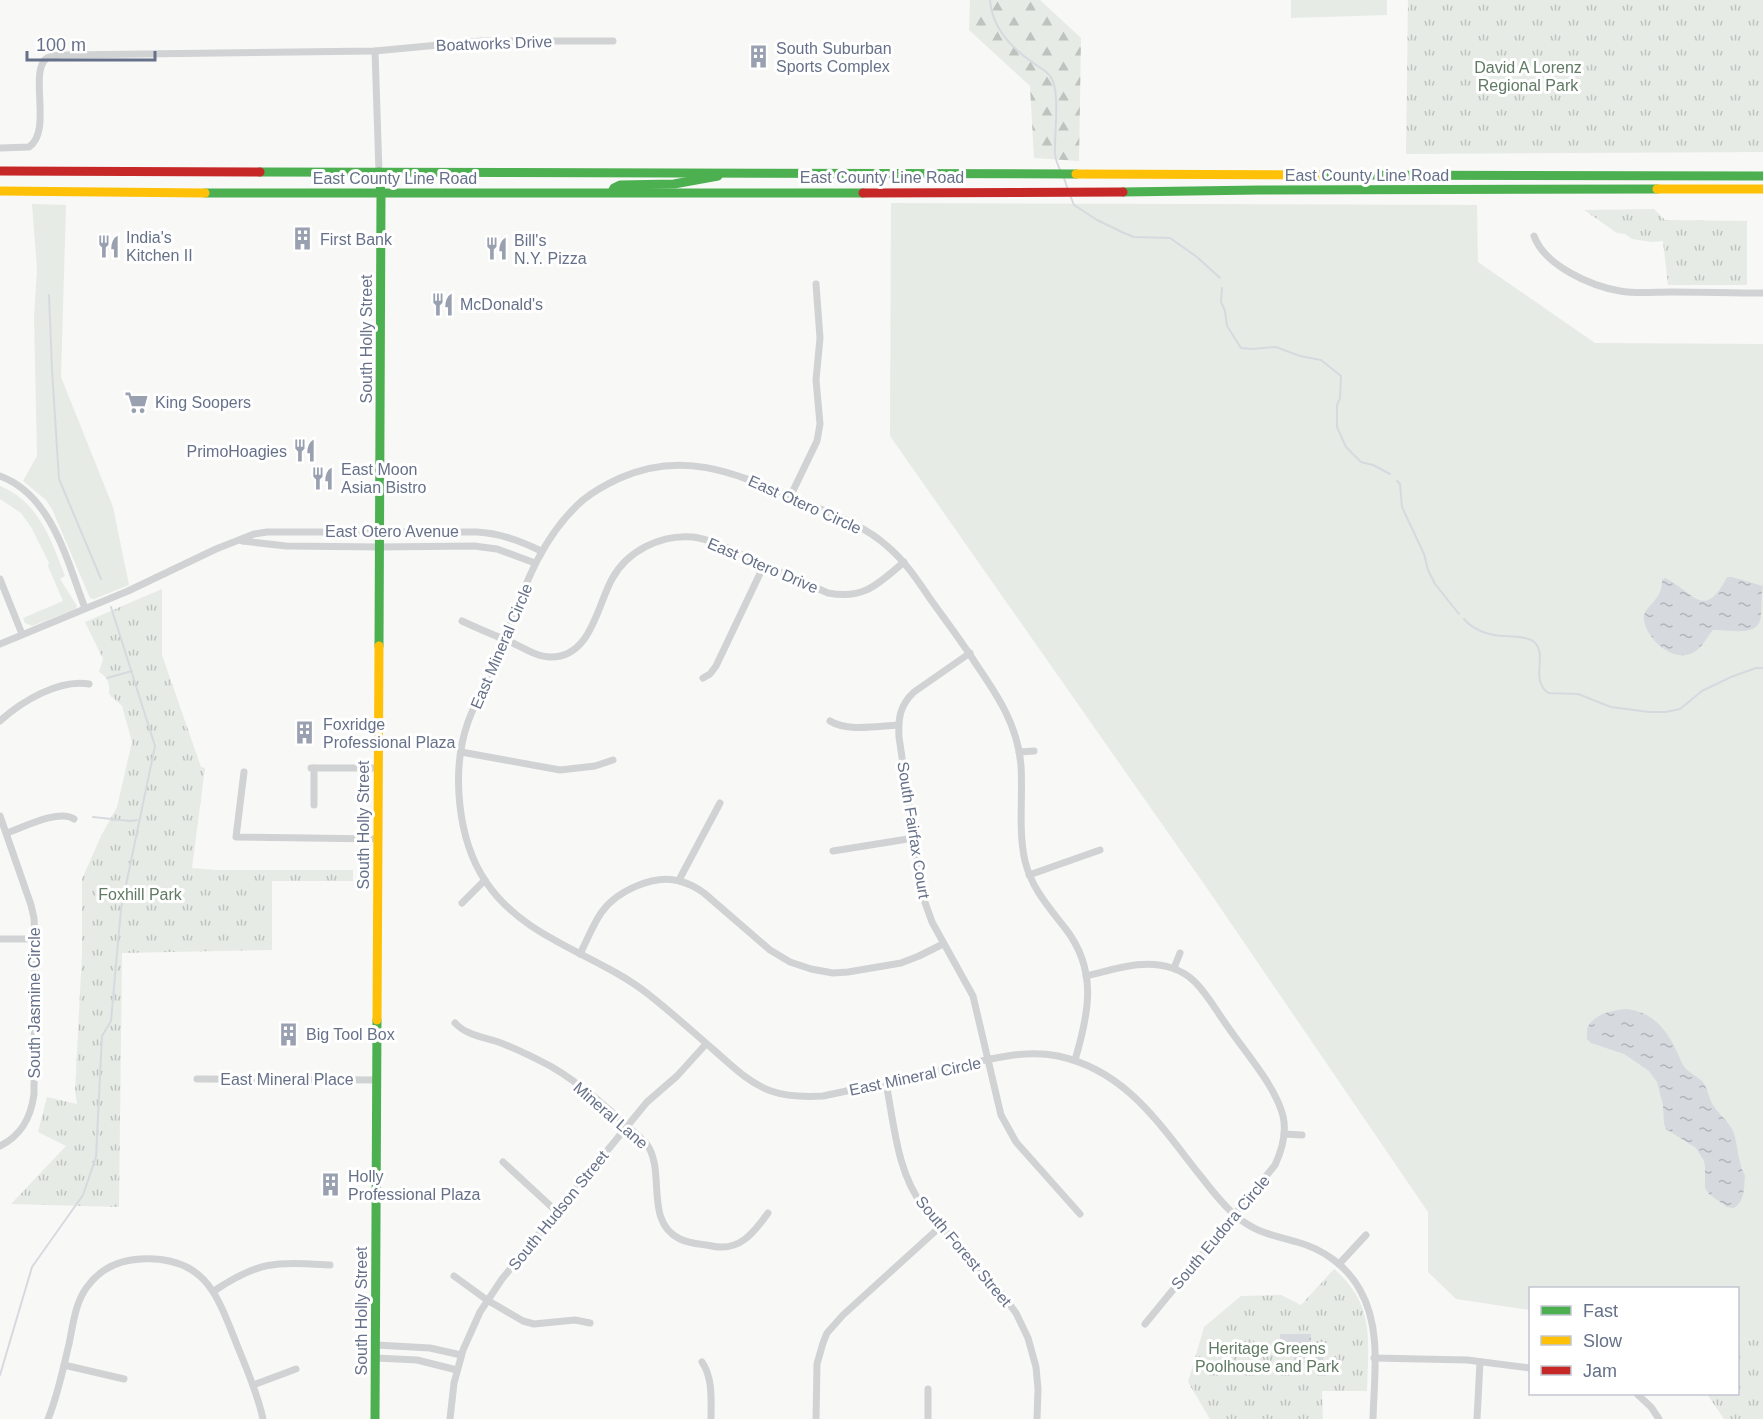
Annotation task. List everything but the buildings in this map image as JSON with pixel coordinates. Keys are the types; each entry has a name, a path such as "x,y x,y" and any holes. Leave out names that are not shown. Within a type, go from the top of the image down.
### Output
{"main road":[{"name":"East County Line Road","path":"0,171 1763,176"},
{"name":"South Holly Street","path":"375,1419 380,547 381,194 379,172"},
{"path":"612,192 620,185 674,184 738,172"},
{"name":"East County Line Road","path":"0,191 381,194 1763,189"}],"street":[{"name":"Boatworks Drive","path":"0,148 29,147 36,140 40,129 42,65 52,56 375,51 480,41 613,41"},
{"name":"South Holly Street","path":"375,51 379,172"},
{"path":"1534,236 1544,253 1560,266 1605,288 1630,292 1763,293"},
{"path":"790,496 817,441 820,424 816,380 820,338 816,284"},
{"name":"East Otero Circle","path":"542,551 559,524 588,496 620,478 654,466 686,464 717,468 744,477 840,518 886,544 904,562 970,653 1004,707 1015,735 1021,775 1022,844 1029,875 1038,895 1072,937 1086,976 1087,1014 1075,1060"},
{"path":"0,476 21,486 42,508 52,524 85,608"},
{"name":"East Otero Avenue","path":"0,644 128,591 216,549 254,534 380,531 487,532 519,541 542,551"},
{"name":"East Otero Drive","path":"462,621 544,656 556,657 570,653 586,638 612,578 621,566 639,550 663,540 681,537 716,543 828,593 841,596 861,594 870,590 904,562"},
{"name":"East Otero Avenue","path":"240,541 286,546 485,547 510,553 535,563"},
{"name":"East Mineral Circle","path":"542,551 468,723 461,753 458,790 468,842 485,880 501,901 531,927 627,979 750,1080 772,1091 798,1097 823,1096 988,1060 1015,1055 1043,1054 1075,1060 1114,1079 1136,1097 1233,1214 1254,1230 1317,1250 1339,1264 1355,1281 1369,1309 1374,1330 1373,1419"},
{"path":"703,678 710,674 716,666 764,565"},
{"path":"0,579 22,634"},
{"name":"South Fairfax Court","path":"970,653 923,684 907,698 900,711 898,725 922,894 932,922 973,996 998,1105 1007,1127 1016,1142 1080,1214"},
{"path":"0,721 33,697 72,682 89,684"},
{"path":"830,721 836,725 849,727 898,725"},
{"path":"1019,752 1034,751"},
{"path":"461,753 560,770 595,766 613,760"},
{"path":"314,805 312,768 379,768"},
{"path":"244,772 236,837 378,839"},
{"path":"678,880 720,803"},
{"path":"7,833 55,816 69,815 74,819"},
{"name":"South Jasmine Circle","path":"0,816 31,905 35,939 32,1108 22,1129 0,1146"},
{"path":"832,851 914,838"},
{"path":"1029,875 1100,850"},
{"path":"580,954 601,913 618,896 661,879 678,880 695,887 780,957 811,969 833,973 848,972 901,963 943,944"},
{"path":"462,903 485,880"},
{"path":"0,939 35,939"},
{"path":"1174,968 1180,953"},
{"name":"South Eudora Circle","path":"1086,976 1142,964 1153,964 1174,968 1189,977 1202,990 1262,1076 1281,1109 1285,1125 1280,1155 1275,1165 1145,1324"},
{"name":"Mineral Lane","path":"455,1023 467,1032 499,1042 552,1068 583,1089 646,1143 651,1149 655,1162 660,1216 668,1229 678,1238 719,1248 738,1245 753,1234 768,1213"},
{"name":"South Hudson Street","path":"450,1419 461,1355 472,1326 487,1300 556,1211 647,1101 677,1076 706,1044"},
{"name":"East Mineral Place","path":"197,1079 377,1080"},
{"name":"South Forest Street","path":"886,1083 901,1161 907,1180 917,1198 1008,1302 1023,1327 1036,1367 1037,1419"},
{"path":"1284,1134 1302,1135"},
{"path":"503,1162 556,1211"},
{"path":"816,1419 817,1364 827,1333 843,1315 941,1226"},
{"path":"1339,1264 1366,1235"},
{"path":"48,1419 57,1393 80,1299 91,1281 109,1267 125,1261 142,1259 173,1261 193,1271 214,1291 253,1385 263,1419"},
{"path":"214,1291 243,1273 264,1265 284,1263 330,1265"},
{"path":"454,1276 487,1300 528,1323 575,1320 590,1323"},
{"path":"376,1345 430,1348 461,1355"},
{"path":"376,1358 417,1360 457,1370"},
{"path":"1374,1358 1480,1362 1529,1368"},
{"path":"702,1362 709,1374 711,1419"},
{"path":"1477,1419 1480,1362"},
{"path":"64,1365 124,1379"},
{"path":"253,1385 296,1369"},
{"path":"928,1389 928,1419"},
{"path":"1638,1395 1651,1407 1659,1419"}],"green space":[{"path":"970,0 1040,0 1081,38 1079,161 1034,158 1030,86 969,30"},
{"path":"1291,0 1387,0 1387,15 1291,18"},
{"name":"David A Lorenz Regional Park","path":"1408,0 1763,0 1763,152 1406,154"},
{"path":"891,203 1477,205 1478,262 1595,343 1763,344 1763,1341 1739,1338 1739,1287 1529,1287 1529,1310 1456,1299 1428,1272 1428,1212 1211,894 890,436"},
{"path":"32,204 66,205 61,377 113,507 129,585 94,599 90,598 52,509 45,499 23,481 37,456 34,317 37,269"},
{"path":"1654,209 1665,220 1747,221 1747,285 1668,285 1663,241 1632,239 1625,234 1617,233 1584,210"},
{"path":"0,486 25,502 42,524 65,576 60,579 77,606 75,609 32,626 25,623 23,618 63,601 48,566 49,563 31,527 21,513 0,499"},
{"name":"Foxhill Park","path":"162,589 162,655 201,767 205,768 192,868 353,870 353,881 272,881 272,950 122,953 119,1207 11,1204 66,1146 38,1132 47,1097 77,1104 75,1092 82,954 82,879 117,807 132,742 122,706 109,694 108,681 99,672 103,659 85,622"},
{"name":"Heritage Greens Poolhouse and Park","path":"1334,1269 1357,1296 1367,1325 1367,1391 1322,1391 1323,1419 1210,1419 1188,1382 1204,1327 1241,1296 1281,1295 1301,1305"},
{"path":"1739,1338 1763,1341 1763,1419 1724,1419 1708,1395 1739,1395"}],"water":[{"path":"1727,577 1763,586 1761,615 1755,627 1742,631 1713,630 1700,648 1687,655 1671,653 1651,636 1644,616 1659,594 1662,580 1665,578 1691,596 1705,601 1719,591"},
{"path":"1627,1009 1643,1013 1662,1027 1684,1067 1701,1080 1713,1105 1731,1127 1745,1175 1742,1198 1734,1208 1727,1207 1709,1194 1705,1188 1704,1161 1696,1148 1666,1129 1657,1082 1649,1071 1624,1054 1591,1043 1587,1039 1587,1029 1598,1016"},
{"path":"1280,1334 1311,1334 1311,1361 1317,1361 1314,1350 1324,1351 1323,1362 1317,1365 1294,1365 1294,1343 1280,1342"}],"waterway":[{"path":"990,0 994,19 1004,36 1016,50 1046,72 1053,82 1056,101 1055,155 1060,170"},
{"path":"1064,178 1068,190"},
{"path":"1070,195 1074,205 1097,220 1124,233 1134,237 1170,238 1197,257 1220,278"},
{"path":"1222,288 1221,302 1227,326 1241,348 1276,347 1300,356 1321,360 1341,376 1337,427 1346,447 1361,462 1373,465 1390,474"},
{"path":"49,295 59,479 101,579"},
{"path":"1397,481 1400,484 1402,507 1424,554 1428,570 1435,584 1459,614"},
{"path":"0,1375 32,1267 83,1195 96,1157 102,1036 111,1021 121,909 155,746 111,607"},
{"path":"1464,619 1483,632 1523,637 1533,641 1539,651 1540,681 1548,693 1578,694 1611,707 1649,712 1680,709 1702,691 1731,677 1756,668 1763,668"},
{"path":"107,678 132,671"},
{"path":"93,817 137,820"}],"traffic: fast":[{"path":"260,172 1076,174"},
{"path":"379,172 381,194 379,646"},
{"path":"1320,175 1763,176"},
{"path":"612,192 620,185 674,184 718,176"},
{"path":"1123,192 1657,189"},
{"path":"205,193 863,193"},
{"path":"375,1419 377,1020"}],"traffic: slow":[{"path":"1076,174 1320,175"},
{"path":"1657,189 1763,189"},
{"path":"0,191 205,193"},
{"path":"377,1020 379,646"}],"traffic: jam":[{"path":"0,171 260,172"},
{"path":"863,193 1123,192"}],"place":[{"name":"South Suburban Sports Complex","path":"758,57"},
{"name":"First Bank","path":"302,239"},
{"name":"India's Kitchen II","path":"108,246"},
{"name":"Bill's N.Y. Pizza","path":"496,249"},
{"name":"McDonald's","path":"442,304"},
{"name":"King Soopers","path":"137,402"},
{"name":"PrimoHoagies","path":"305,451"},
{"name":"East Moon Asian Bistro","path":"323,478"},
{"name":"Foxridge Professional Plaza","path":"305,733"},
{"name":"Big Tool Box","path":"288,1034"},
{"name":"Holly Professional Plaza","path":"330,1185"}]}
